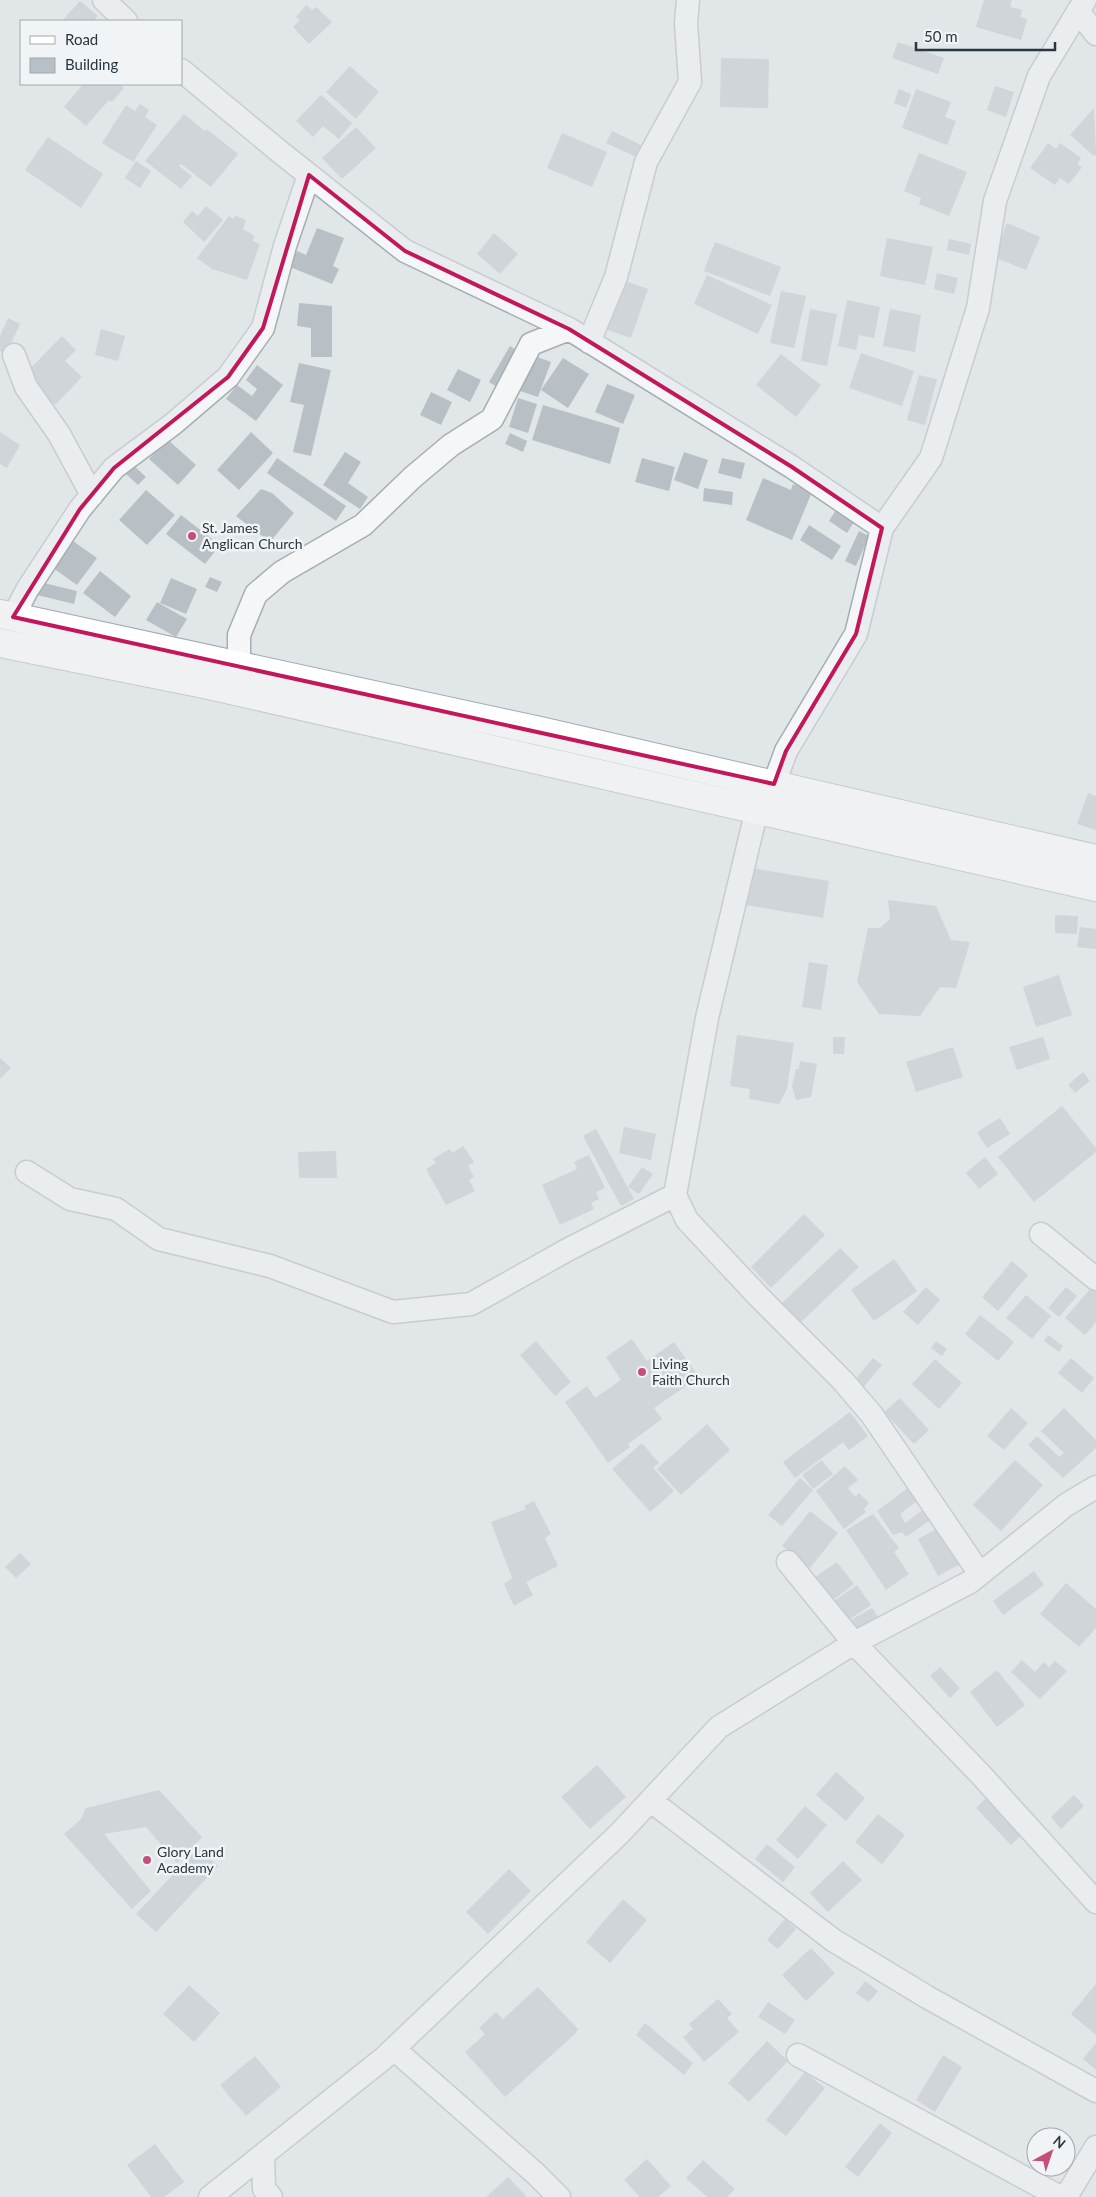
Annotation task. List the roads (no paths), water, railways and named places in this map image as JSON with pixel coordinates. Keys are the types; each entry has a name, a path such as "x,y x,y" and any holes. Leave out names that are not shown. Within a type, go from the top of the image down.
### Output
{"main road":[{"path":"7,615 774,784 1096,859"},
{"path":"0,643 209,685 1096,887"}],"street":[{"path":"104,0 125,20"},
{"path":"589,342 616,277 646,162 690,82 686,24 688,0"},
{"path":"1082,5 1096,34"},
{"path":"980,1574 872,1415 843,1381 759,1297 687,1220 675,1195 707,1018 757,809 774,784 786,751 856,634 882,528 930,458 978,308 995,201 1039,76 1082,5"},
{"path":"182,71 405,251 569,330 792,467 882,528"},
{"path":"7,615 27,590 92,495 114,468 173,424 228,377 263,328 285,246 309,175"},
{"path":"239,666 239,635 256,594 282,572 363,525 413,477 451,446 492,420 531,344 569,330"},
{"path":"14,355 26,387 59,434 92,495"},
{"path":"27,1172 70,1199 116,1209 159,1239 270,1266 393,1312 471,1304 568,1249 675,1195"},
{"path":"1041,1234 1096,1279"},
{"path":"210,2197 394,2049 619,1834 720,1727 854,1643 970,1582 1066,1505 1096,1487"},
{"path":"788,1562 854,1643 982,1776 1096,1902"},
{"path":"651,1801 833,1940 927,1997 1096,2090"},
{"path":"394,2049 537,2175 559,2197"},
{"path":"798,2055 1060,2197"},
{"path":"1066,2197 1096,2147"},
{"path":"262,2155 264,2188 271,2197"}],"place":[{"name":"St. James Anglican Church","path":"192,536"},
{"name":"Living Faith Church","path":"642,1372"},
{"name":"Glory Land Academy","path":"147,1860"}]}
